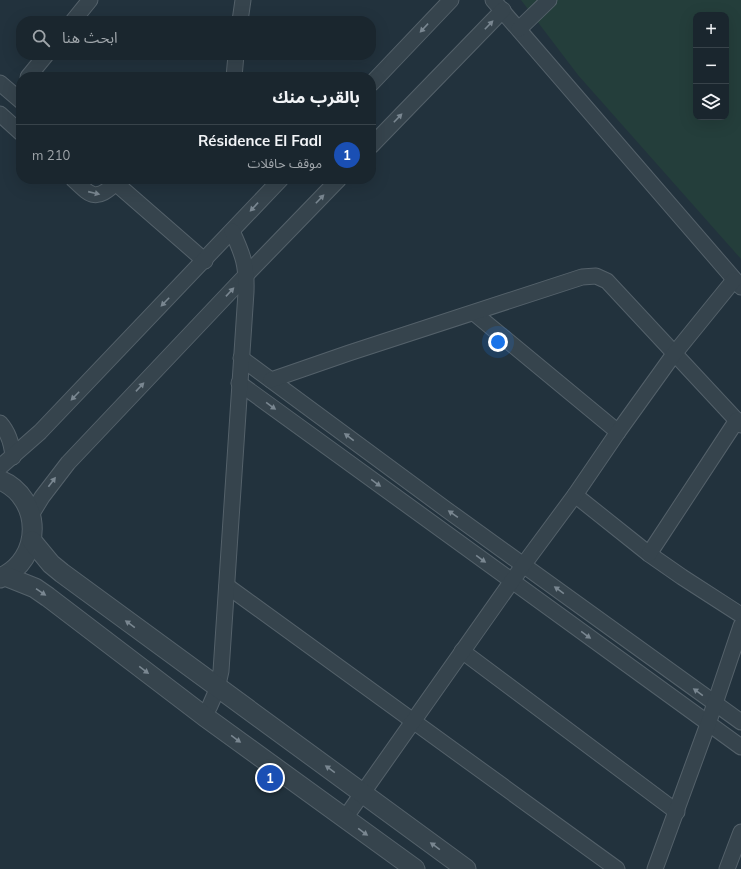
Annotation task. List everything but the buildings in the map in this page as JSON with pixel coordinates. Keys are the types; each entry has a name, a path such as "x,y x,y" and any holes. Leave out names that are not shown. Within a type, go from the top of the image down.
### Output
{"street":[{"path":"77,16 90,0"},
{"path":"241,16 243,0"},
{"path":"376,79 451,0"},
{"path":"519,29 549,0"},
{"path":"345,818 412,721 575,495 674,354 737,283 498,5 376,140"},
{"path":"32,72 42,60"},
{"path":"234,72 236,60"},
{"path":"0,83 16,97"},
{"path":"0,114 16,128"},
{"path":"78,184 91,194 97,195 105,193 111,184"},
{"path":"116,184 205,261"},
{"path":"0,467 40,432 205,261 276,184"},
{"path":"31,515 42,497 68,463 334,184"},
{"path":"204,716 210,707 218,688 221,671 247,274 244,261 232,231"},
{"path":"271,380 356,350 582,277 596,276 607,281 739,422 649,554"},
{"path":"474,313 618,432"},
{"path":"241,358 714,704 741,722"},
{"path":"239,383 741,747"},
{"path":"0,423 11,441 13,457"},
{"path":"0,480 7,483 22,497 31,515 33,528 32,541 27,554 19,564 3,577"},
{"path":"411,508 421,490"},
{"path":"575,495 649,554 741,615"},
{"path":"32,541 51,564 62,574 466,869"},
{"path":"3,577 35,588 48,597 204,716 415,869"},
{"path":"227,586 617,869"},
{"path":"656,869 708,724 741,626"},
{"path":"462,651 677,812"},
{"path":"727,869 741,832"}],"green space":[{"path":"521,0 741,0 741,259 578,75"}],"place":[{"name":"Résidence El Fadl","path":"270,778"}]}
